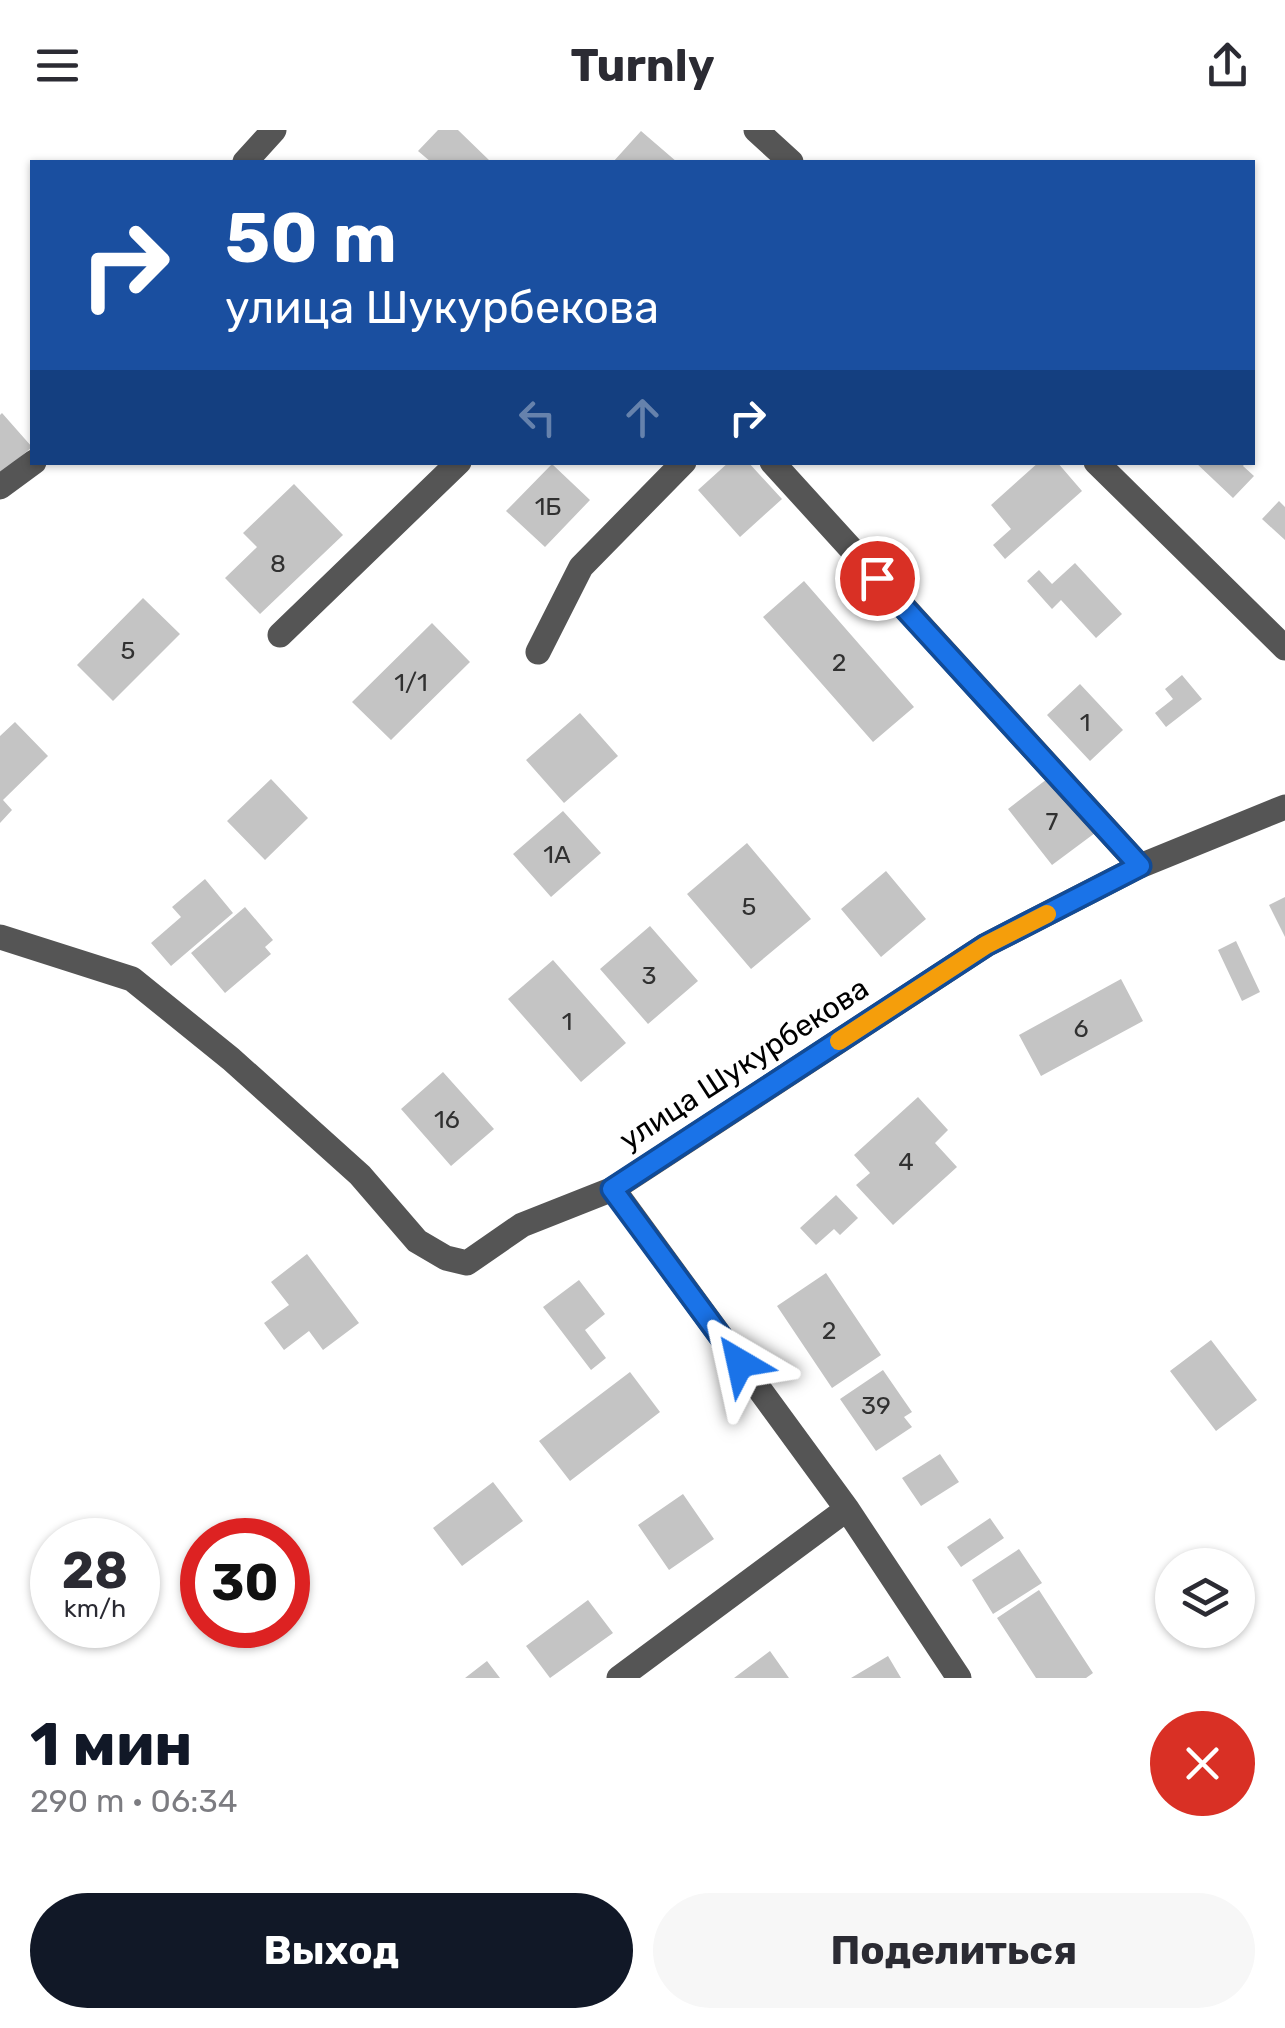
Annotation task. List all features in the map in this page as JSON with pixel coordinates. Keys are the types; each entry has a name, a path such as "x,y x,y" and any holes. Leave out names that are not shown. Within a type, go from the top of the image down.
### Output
{"street":[{"path":"248,160 274,130"},
{"path":"756,130 780,159"},
{"path":"0,487 30,465"},
{"path":"280,635 456,465"},
{"path":"538,652 581,567 681,465"},
{"path":"775,465 1140,866"},
{"path":"1099,465 1285,648"},
{"name":"улица Шукурбекова","path":"959,1678 847,1509 612,1189 986,945 1140,866 1285,807"},
{"path":"0,937 132,979 231,1059 360,1175 418,1241 446,1258 467,1263 522,1224 612,1189"},
{"path":"619,1678 847,1509"}],"building":[{"path":"438,130 458,130 489,160 429,160 418,151"},
{"path":"641,131 675,160 615,160"},
{"path":"0,415 30,449 0,474"},
{"path":"551,465 590,500 545,547 506,511"},
{"path":"726,465 751,465 782,499 740,537 698,490"},
{"path":"1036,465 1060,465 1082,491 1005,559 993,545 1011,529 991,505"},
{"path":"1198,465 1244,465 1254,476 1233,498"},
{"path":"294,484 343,535 260,614 225,578 257,547 243,533"},
{"path":"1279,501 1285,507 1285,540 1262,519"},
{"path":"1075,563 1122,614 1096,638 1061,600 1052,609 1027,581 1039,570 1052,584"},
{"path":"804,581 914,707 873,742 763,617"},
{"path":"143,598 180,634 113,701 77,665"},
{"path":"432,623 470,662 391,740 352,702"},
{"path":"1182,675 1202,699 1166,727 1155,713 1173,699 1165,689"},
{"path":"1080,684 1123,730 1090,761 1047,715"},
{"path":"580,713 618,756 564,803 526,760"},
{"path":"15,722 48,756 3,800 12,810 0,823 0,736"},
{"path":"1051,776 1095,833 1052,865 1008,809"},
{"path":"271,779 308,818 265,860 227,821"},
{"path":"563,811 601,853 551,897 513,854"},
{"path":"747,843 811,919 751,969 687,894"},
{"path":"886,871 926,919 881,957 841,909"},
{"path":"205,879 233,913 171,966 151,943 181,917 172,907"},
{"path":"1285,897 1285,937 1269,905"},
{"path":"245,907 273,940 265,947 271,954 225,993 191,953"},
{"path":"650,926 698,981 648,1024 600,969"},
{"path":"1236,941 1260,992 1242,1001 1218,950"},
{"path":"553,960 626,1043 581,1082 508,999"},
{"path":"1121,979 1143,1021 1041,1076 1019,1035"},
{"path":"443,1072 494,1129 451,1166 401,1109"},
{"path":"918,1097 948,1130 935,1143 957,1167 893,1225 856,1185 870,1173 854,1155"},
{"path":"836,1195 858,1218 840,1235 834,1229 816,1245 800,1228"},
{"path":"307,1254 359,1323 323,1350 309,1331 284,1350 264,1323 289,1305 271,1282"},
{"path":"826,1273 881,1355 832,1388 777,1306"},
{"path":"579,1280 605,1314 585,1330 606,1358 591,1370 543,1307"},
{"path":"1211,1340 1257,1400 1216,1431 1170,1371"},
{"path":"883,1370 912,1412 904,1417 912,1427 876,1451 840,1399"},
{"path":"630,1372 660,1412 570,1481 539,1441"},
{"path":"940,1454 959,1482 921,1506 902,1478"},
{"path":"493,1482 523,1521 462,1566 433,1528"},
{"path":"683,1494 714,1539 669,1570 638,1525"},
{"path":"990,1518 1004,1538 961,1567 947,1547"},
{"path":"1019,1549 1042,1583 993,1614 972,1580"},
{"path":"1039,1590 1093,1673 1086,1678 1036,1678 997,1618"},
{"path":"588,1600 613,1633 550,1678 526,1646"},
{"path":"770,1651 789,1678 734,1678"},
{"path":"888,1656 901,1678 851,1678"},
{"path":"487,1661 500,1678 465,1678"}],"slow traffic":[{"path":"839,1041 986,945 1047,914"}],"route":[{"path":"740,1363 612,1189 986,945 1140,866 877,578"}]}
